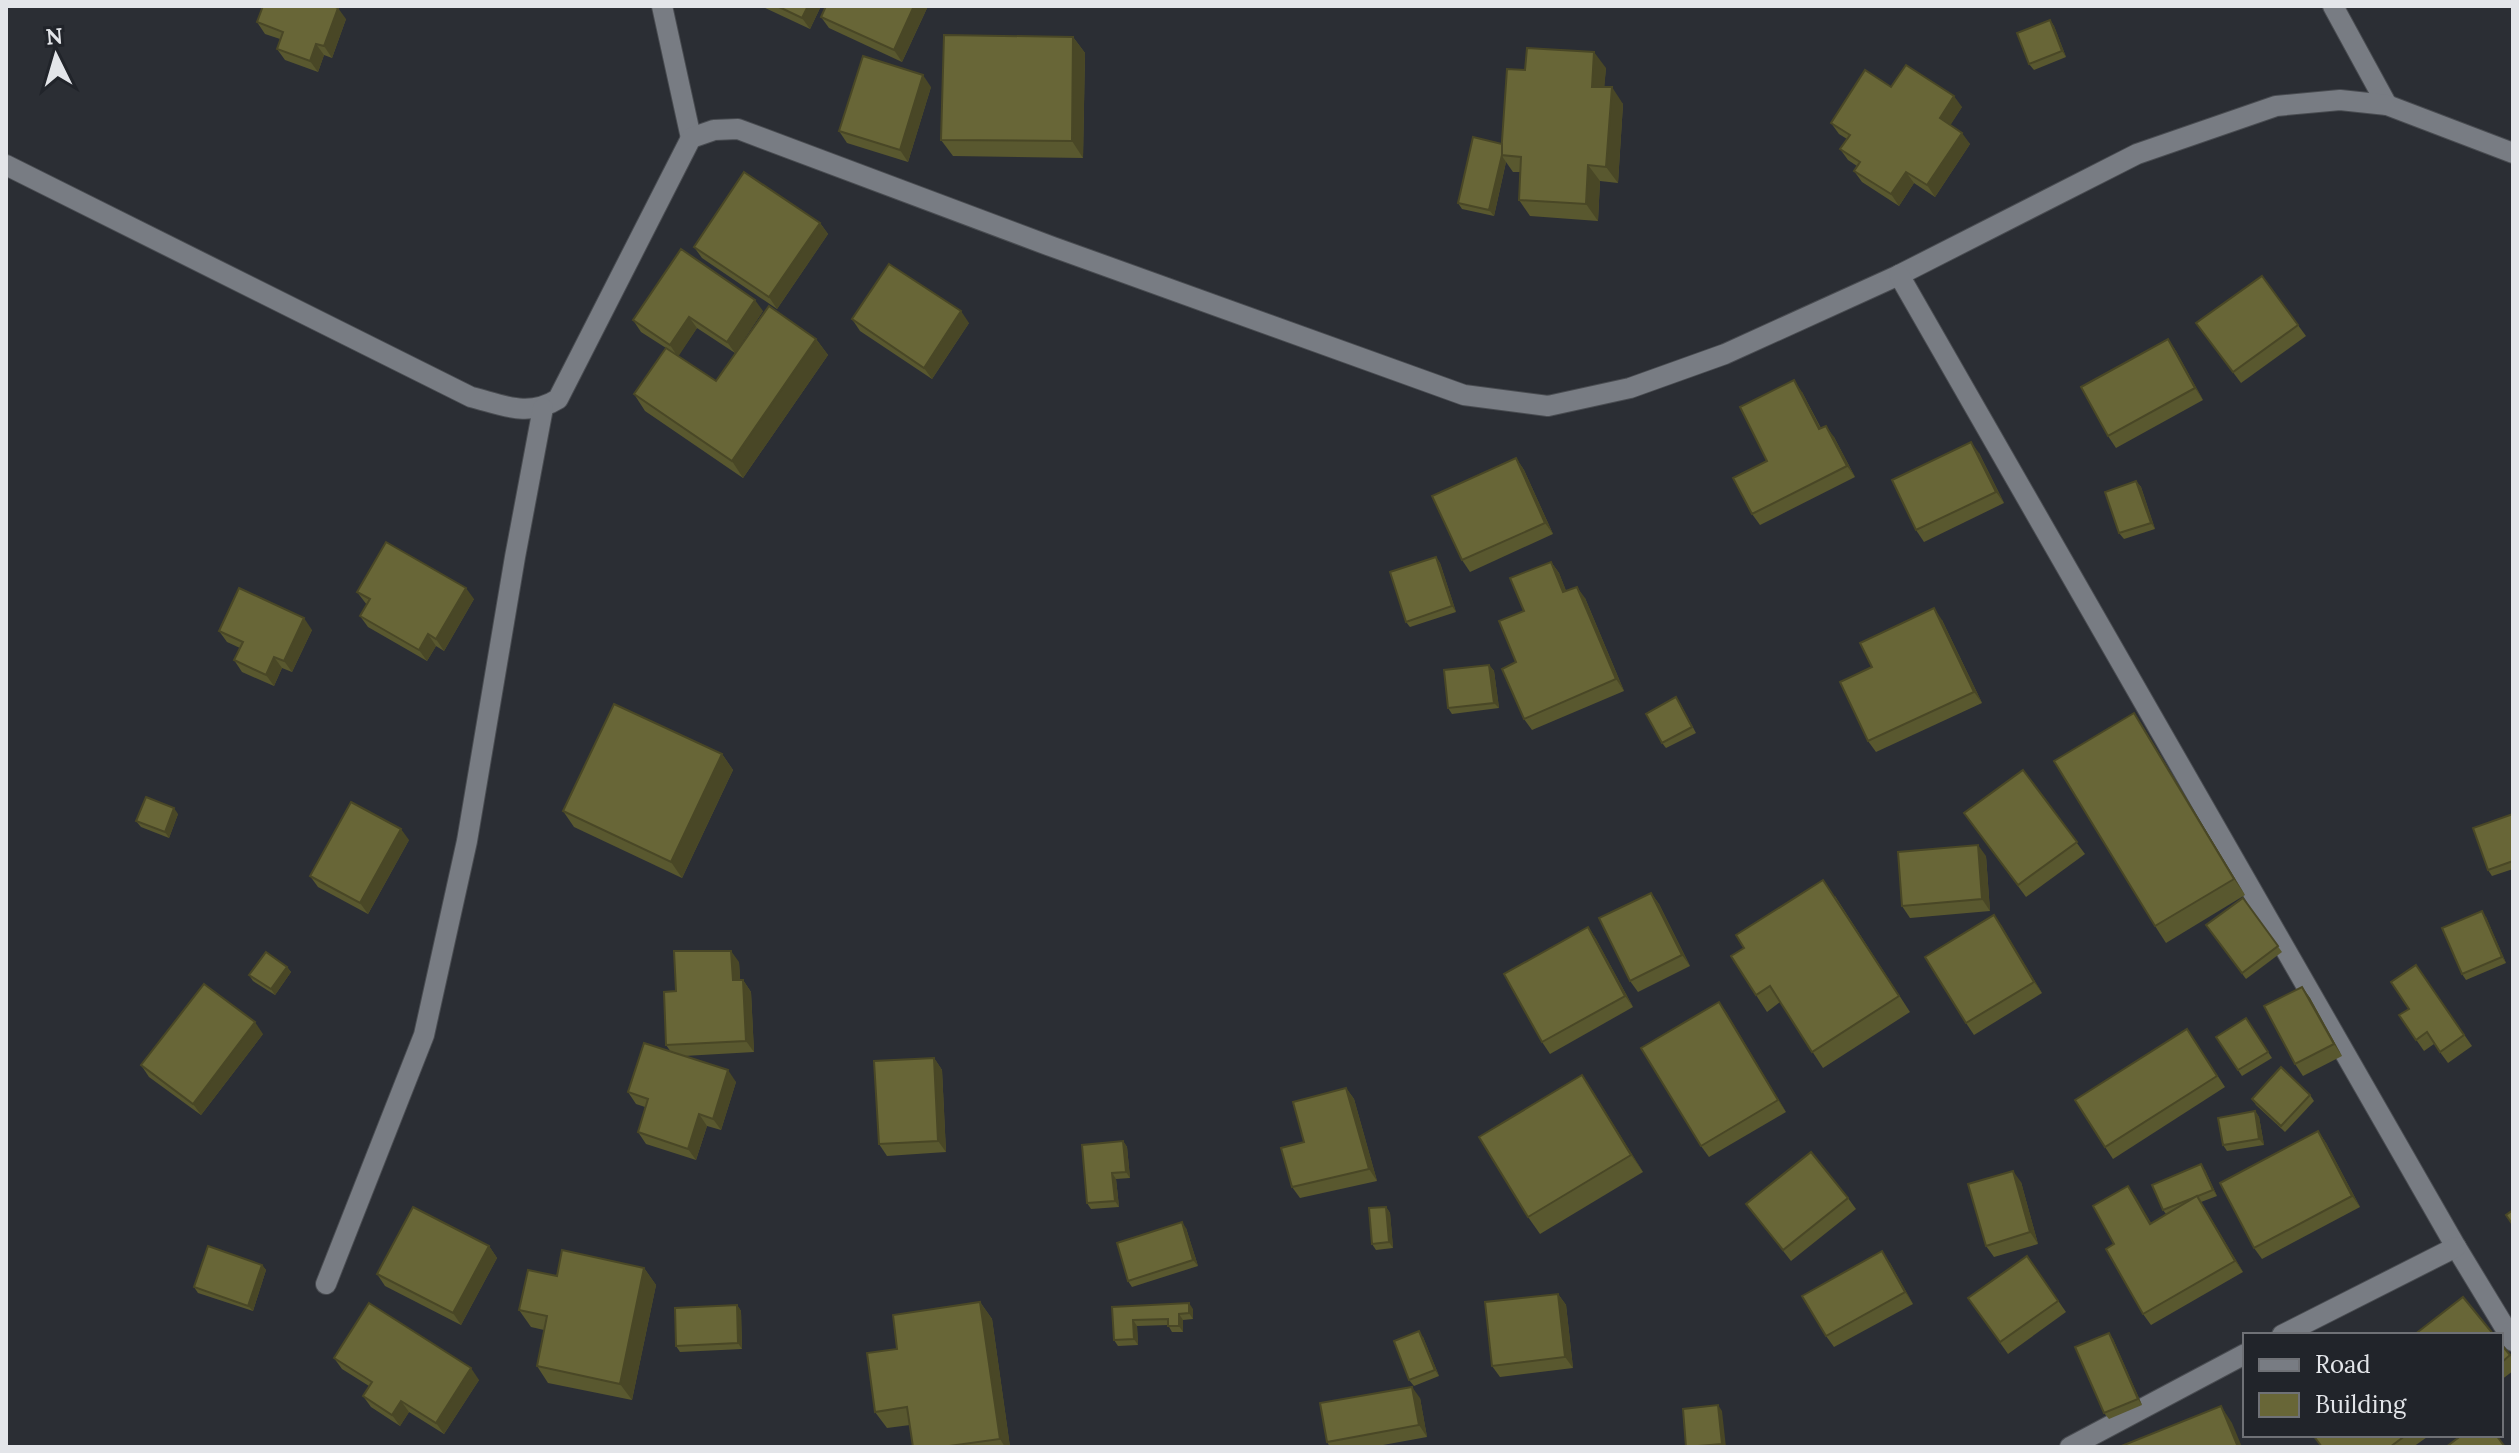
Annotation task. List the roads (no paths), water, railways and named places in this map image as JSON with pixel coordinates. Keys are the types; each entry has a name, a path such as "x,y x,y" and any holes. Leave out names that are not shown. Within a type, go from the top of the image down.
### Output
{"street":[{"path":"6,165 471,397 519,409 543,408 558,399 573,373 691,138 662,6"},
{"path":"2333,6 2387,105"},
{"path":"691,138 714,130 738,129 1039,242 1464,395 1548,406 1630,388 1725,354 1899,275 2137,154 2276,106 2340,100 2387,105 2513,153"},
{"path":"1899,275 2456,1247 2513,1341"},
{"path":"326,1284 424,1035 467,841 543,408"},
{"path":"2286,1333 2456,1247"},
{"path":"2070,1447 2243,1355"}]}
